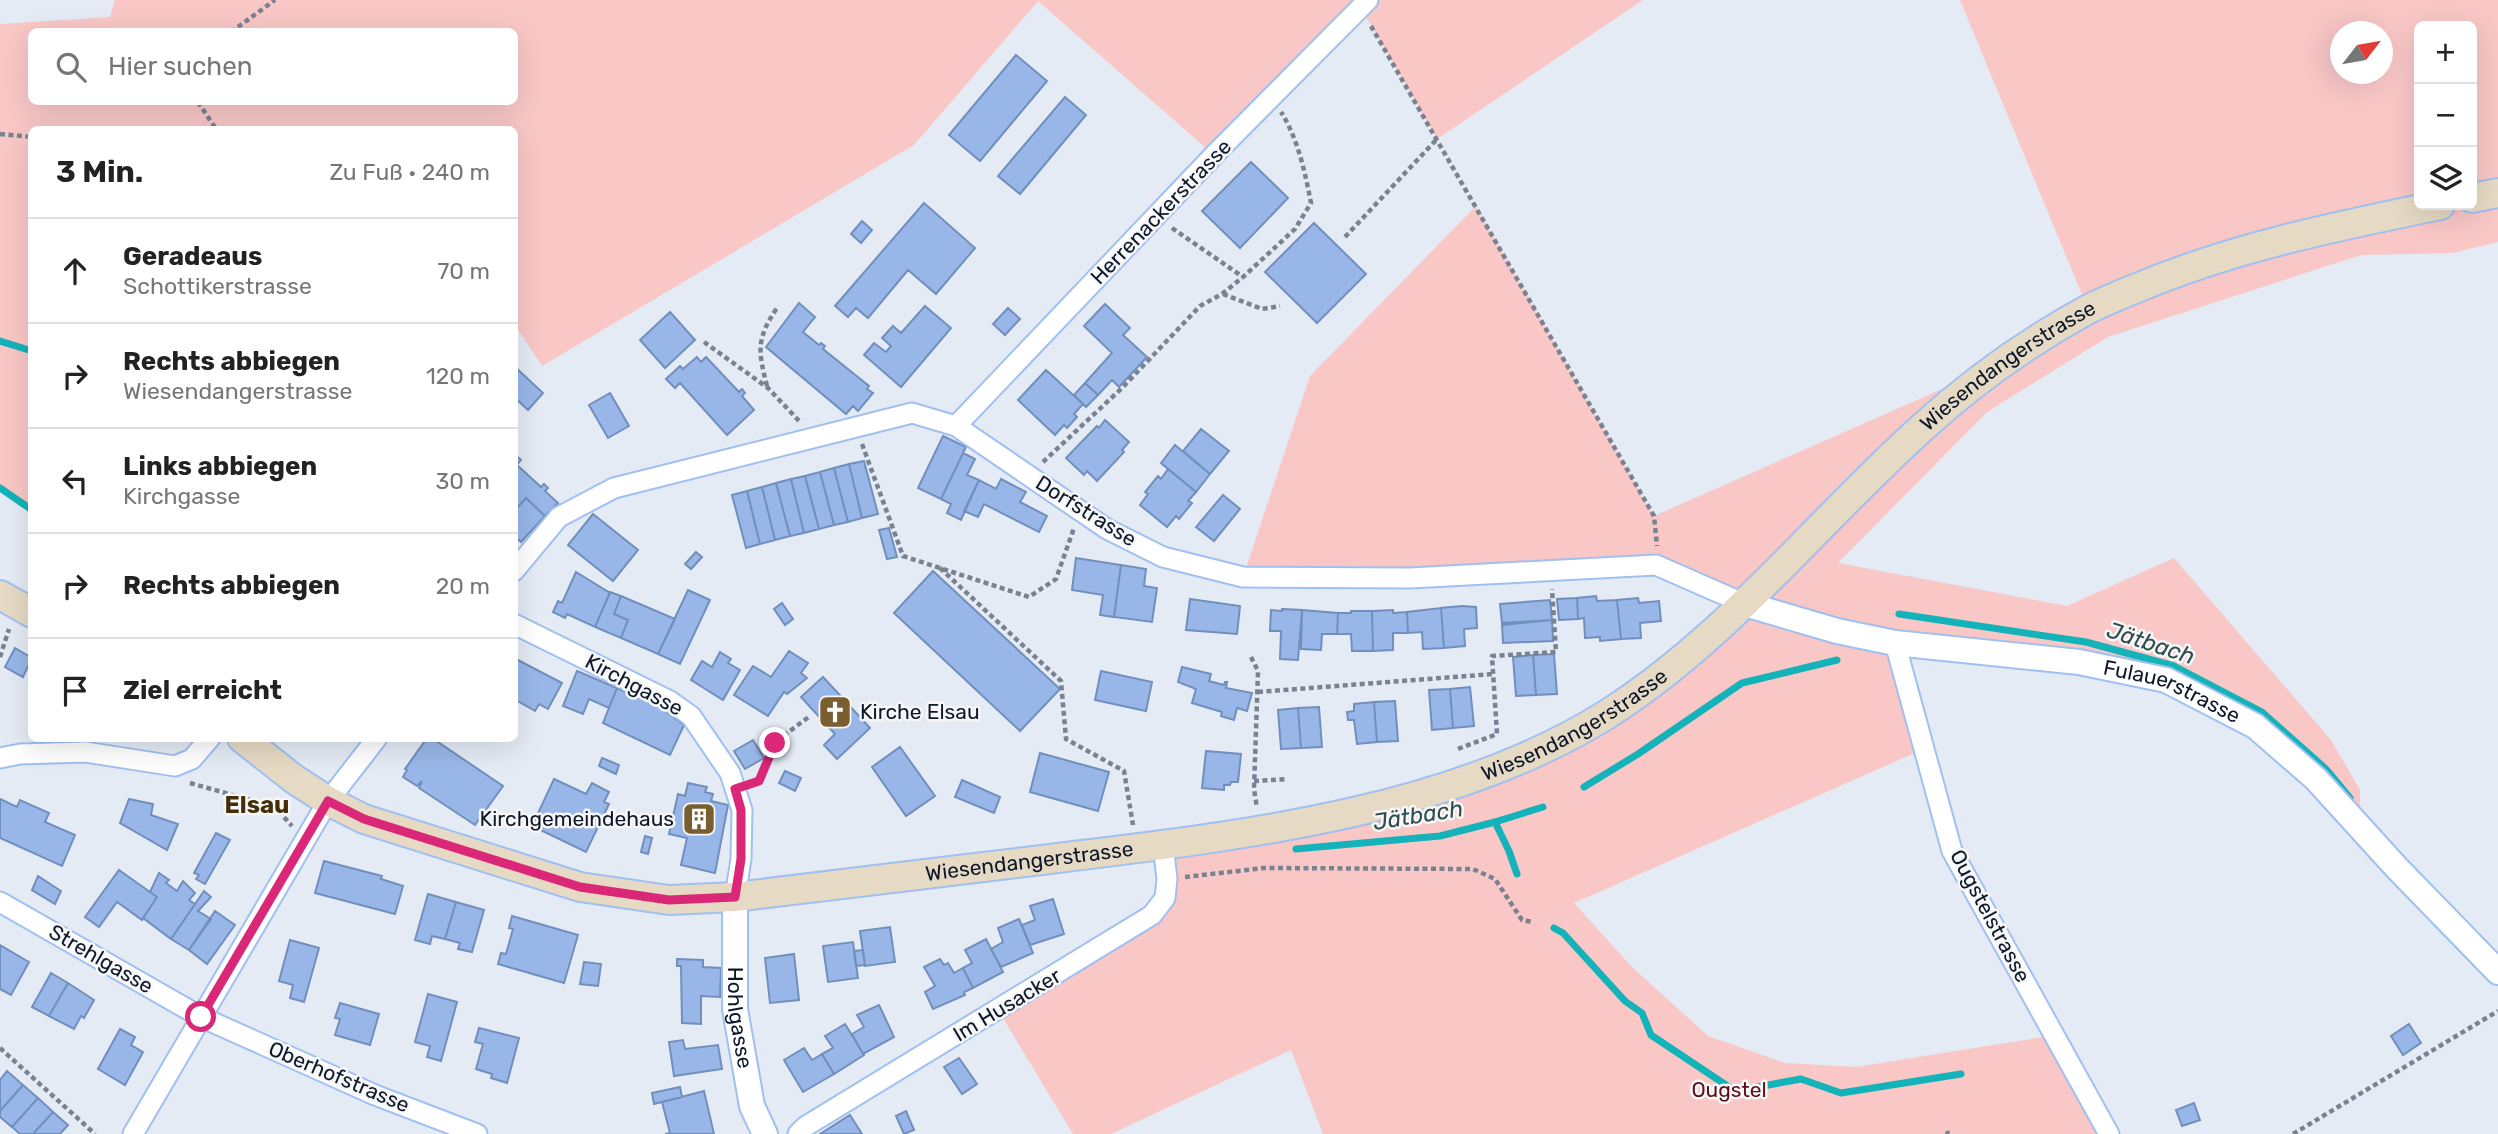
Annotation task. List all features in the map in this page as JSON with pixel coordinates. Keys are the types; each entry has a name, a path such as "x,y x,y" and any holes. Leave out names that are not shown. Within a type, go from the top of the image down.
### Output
{"main road":[{"path":"2477,197 2498,192"},
{"name":"Wiesendangerstrasse","path":"247,742 294,779 328,801 364,819 580,887 669,900 735,897 1163,845 1259,831 1361,809 1451,785 1538,751 1606,714 1658,677 1745,604 1922,428 1999,364 2088,309 2176,272 2256,246 2418,210"},
{"path":"0,595 22,617"}],"street":[{"name":"Herrenackerstrasse","path":"956,426 1271,97 1364,4"},
{"name":"Dorfstrasse","path":"518,566 559,517 614,488 912,413 956,426 1107,529 1163,557 1242,577 1410,578 1656,565 1745,604"},
{"name":"Fulauerstrasse","path":"1745,604 1837,631 1895,643 2079,662 2166,680 2255,726 2316,779 2396,867 2498,972"},
{"name":"Kirchgasse","path":"518,626 670,701 691,716 730,773 741,810 741,859 735,897"},
{"name":"Ougstelstrasse","path":"1895,643 1952,851 2109,1134"},
{"path":"0,758 20,754 85,752 175,766 192,759 207,742"},
{"path":"133,1134 304,840 328,801 374,742"},
{"name":"Im Husacker","path":"798,1134 806,1126 1152,915 1165,898 1167,879 1163,845"},
{"name":"Hohlgasse","path":"735,897 735,1009 752,1105 765,1134"},
{"name":"Strehlgasse","path":"0,901 201,1017"},
{"name":"Oberhofstrasse","path":"201,1017 375,1095 477,1134"}],"path":[{"path":"236,28 275,0"},
{"path":"1364,4 1437,139 1654,516 1658,536 1656,565"},
{"path":"1028,475 1122,388 1200,306 1243,278 1295,229 1311,203 1305,170 1288,123 1271,97"},
{"path":"200,105 214,126"},
{"path":"0,134 28,137"},
{"path":"1345,237 1437,139"},
{"path":"1155,217 1243,278"},
{"path":"1222,294 1262,309 1280,306"},
{"path":"768,387 759,353 766,325 777,308"},
{"path":"704,342 768,387 813,436"},
{"path":"858,426 864,452 903,555 1030,597 1056,579 1070,534 1083,513"},
{"path":"936,565 1061,681 1066,739 1124,771 1134,831"},
{"path":"1458,748 1497,734 1492,656 1556,652 1551,570"},
{"path":"0,657 22,617"},
{"path":"1251,657 1258,671 1254,781 1257,809"},
{"path":"1258,692 1493,674"},
{"path":"735,789 759,781 775,743 810,716"},
{"path":"175,766 186,782 275,807 304,840"},
{"path":"1254,781 1287,779"},
{"path":"1263,859 1264,868"},
{"path":"1167,879 1264,868 1473,869 1495,879 1522,920 1534,922"},
{"path":"2293,1134 2498,1011"},
{"path":"0,1048 95,1134"}],"green space":[{"path":"115,0 1643,0 1437,139 1361,8 1214,155 1038,1 914,145 542,366 518,330 518,126 28,126 28,508 0,488 0,24 110,17"},
{"name":"Ougstel","path":"1960,0 2498,0 2498,242 2452,253 2361,255 2108,337 1987,412 1838,563 2067,606 2174,558 2331,740 2360,790 2360,828 2316,779 2166,680 1896,643 1924,749 1574,903 1632,967 1708,1036 1785,1063 1856,1067 2055,1035 2109,1134 1323,1134 1291,1050 1111,1134 1073,1134 998,1010 1165,898 1163,845 1538,751 1744,604 1656,565 1243,577 1310,376 1476,206 1654,516 1999,364 2088,309"}],"building":[{"path":"1016,55 1047,81 980,161 949,135"},
{"path":"1065,97 1086,115 1020,194 998,176"},
{"path":"1251,162 1288,198 1240,248 1202,211"},
{"path":"924,203 975,248 936,294 908,270 868,318 856,308 848,317 835,306"},
{"path":"862,221 872,230 861,243 851,234"},
{"path":"1314,223 1366,274 1317,323 1265,272"},
{"path":"799,303 815,317 803,332 819,345 821,343 825,346 823,349 869,386 867,389 873,393 858,411 853,406 846,414 766,347"},
{"path":"1105,304 1130,328 1123,335 1147,357 1119,387 1112,380 1098,395 1085,383 1112,353 1084,326"},
{"path":"925,306 951,328 901,387 864,355 874,343 886,352 891,346 882,338 893,326 901,333"},
{"path":"1008,308 1020,319 1005,335 993,324"},
{"path":"670,312 695,340 665,368 640,340"},
{"path":"697,357 701,362 706,357 739,392 742,389 745,393 742,396 754,410 727,435 680,383 675,388 666,379 680,366 683,369"},
{"path":"518,370 543,393 528,410 518,401"},
{"path":"1046,370 1083,404 1074,414 1077,417 1067,428 1064,425 1055,435 1018,400"},
{"path":"1085,383 1098,395 1086,407 1074,395"},
{"path":"610,393 629,426 608,438 589,405"},
{"path":"1105,420 1129,442 1122,450 1124,452 1097,481 1087,471 1084,475 1066,458"},
{"path":"1201,429 1229,451 1210,474 1183,451"},
{"path":"943,436 966,447 941,499 918,488"},
{"path":"1175,445 1210,474 1196,492 1161,463"},
{"path":"963,453 975,459 967,475 979,480 961,520 947,513 951,504 941,499"},
{"path":"864,461 878,514 862,518 849,464"},
{"path":"849,464 862,518 848,522 834,468"},
{"path":"518,466 541,487 544,484 548,488 545,491 558,503 545,516 526,498 518,507"},
{"path":"834,468 848,522 834,525 820,472"},
{"path":"1168,469 1196,492 1188,501 1192,503 1179,519 1176,516 1167,527 1140,505 1148,494 1145,492 1158,476 1161,479"},
{"path":"820,472 834,525 819,529 805,476"},
{"path":"805,476 819,529 804,533 791,479"},
{"path":"791,479 804,533 790,536 776,483"},
{"path":"1001,479 1026,492 1020,502 1047,516 1039,532 984,504 978,517 964,511 979,480 996,489"},
{"path":"776,483 790,536 775,540 762,487"},
{"path":"762,487 775,540 760,544 747,491"},
{"path":"747,491 760,544 746,548 732,495"},
{"path":"1223,495 1240,509 1214,541 1196,527"},
{"path":"526,498 545,516 521,542 518,539 518,507"},
{"path":"593,514 638,550 613,581 568,545"},
{"path":"889,528 897,557 887,559 879,530"},
{"path":"696,552 702,557 691,569 685,564"},
{"path":"1076,558 1121,565 1114,617 1100,615 1103,595 1072,590"},
{"path":"1121,565 1146,569 1144,586 1157,588 1152,622 1114,617"},
{"path":"933,571 1060,689 1020,731 894,613"},
{"path":"576,572 610,593 595,627 567,614 565,618 553,612 558,601 562,603"},
{"path":"688,590 710,600 680,664 658,654"},
{"path":"610,592 621,596 614,614 628,620 621,638 595,627"},
{"path":"621,596 675,619 658,654 621,638 628,620 614,614"},
{"path":"1596,596 1597,601 1617,600 1621,639 1600,641 1600,637 1585,638 1584,618 1578,619 1577,598"},
{"path":"1577,598 1578,619 1559,620 1557,599"},
{"path":"1638,598 1639,603 1659,601 1661,621 1640,623 1641,638 1621,639 1617,600"},
{"path":"1190,599 1240,606 1237,634 1186,630"},
{"path":"1550,600 1552,620 1502,623 1500,604"},
{"path":"782,603 793,619 785,625 774,609"},
{"path":"1476,607 1477,628 1464,629 1465,646 1444,648 1441,608"},
{"path":"1441,608 1444,648 1423,649 1422,632 1408,633 1407,612"},
{"path":"1271,610 1302,610 1298,660 1280,659 1281,631 1270,631"},
{"path":"1302,610 1338,613 1337,634 1322,634 1321,650 1301,649"},
{"path":"1393,610 1393,613 1407,612 1408,633 1393,633 1393,650 1373,651 1372,611"},
{"path":"1372,611 1373,651 1352,651 1351,634 1337,634 1338,613"},
{"path":"1552,620 1553,641 1503,643 1502,625"},
{"path":"15,648 28,656 28,666 23,677 5,667"},
{"path":"789,651 808,663 801,673 807,678 787,694 784,692 768,716 734,695 753,666 771,677"},
{"path":"720,652 731,659 728,663 740,670 723,700 691,680 702,661 712,667"},
{"path":"1554,654 1557,694 1536,695 1533,655"},
{"path":"1533,655 1536,695 1516,696 1513,657"},
{"path":"518,660 562,683 548,709 539,704 535,711 518,701"},
{"path":"1182,667 1211,674 1209,681 1224,685 1227,682 1226,688 1252,693 1247,711 1237,708 1234,720 1221,716 1222,712 1192,703 1196,689 1178,682"},
{"path":"577,671 617,688 609,708 589,699 583,714 563,706"},
{"path":"1101,671 1152,682 1146,711 1095,700"},
{"name":"Kirche Elsau","path":"823,677 870,728 837,759 824,745 835,734 801,697"},
{"path":"1470,687 1474,726 1453,728 1450,689"},
{"path":"617,688 660,707 684,725 670,755 603,723"},
{"path":"1450,689 1453,728 1432,730 1429,690"},
{"path":"1395,701 1398,741 1377,742 1374,702"},
{"path":"1374,702 1377,742 1357,744 1354,720 1348,720 1347,712 1354,711 1354,704"},
{"path":"1319,707 1322,747 1301,748 1298,708"},
{"path":"1298,708 1301,748 1281,749 1278,710"},
{"path":"753,740 764,758 745,769 734,751"},
{"path":"424,742 438,742 503,786 475,825 419,788 422,781 417,786 403,777 407,770 405,769"},
{"path":"900,747 935,796 906,816 872,767"},
{"path":"1206,751 1241,754 1238,782 1224,785 1224,790 1202,788"},
{"path":"1040,753 1109,772 1098,811 1030,792"},
{"path":"602,758 619,765 616,774 599,766"},
{"path":"785,771 801,778 795,791 779,783"},
{"path":"554,779 586,794 592,783 609,792 604,802 609,804 586,852 532,826"},
{"path":"962,780 1000,797 994,813 955,797"},
{"name":"Kirchgemeindehaus","path":"688,783 707,787 705,792 713,794 711,801 728,805 715,873 681,865 687,838 669,834 678,794 685,796"},
{"path":"0,799 17,807 20,800 49,813 45,822 75,835 62,866 0,838"},
{"path":"129,799 153,804 151,815 178,824 167,850 120,823"},
{"path":"216,833 230,840 205,884 196,879 199,875 194,873"},
{"path":"645,836 652,838 648,854 641,852"},
{"path":"324,861 382,876 381,879 403,886 395,914 315,893"},
{"path":"119,870 157,897 142,920 117,902 99,927 85,917"},
{"path":"159,873 169,880 166,883 177,891 183,881 195,893 189,900 195,904 171,939 143,918 157,897 150,892"},
{"path":"38,876 61,891 55,904 32,890"},
{"path":"204,891 211,897 198,911 211,919 189,950 171,939"},
{"path":"428,894 456,902 445,939 432,936 430,944 415,940"},
{"path":"1053,899 1064,934 1030,945 1022,925 1035,920 1030,906"},
{"path":"456,902 484,910 472,952 458,949 460,943 445,939"},
{"path":"215,911 235,925 207,964 189,950"},
{"path":"512,916 578,935 564,983 498,964 501,953 506,954 513,929 509,928"},
{"path":"1019,919 1033,953 1001,967 991,949 1003,942 998,928"},
{"path":"890,927 895,962 865,966 860,931"},
{"path":"986,939 1003,972 973,988 963,968 972,963 965,950"},
{"path":"290,940 319,948 304,1002 290,998 293,985 279,981"},
{"path":"853,942 858,978 828,982 823,946"},
{"path":"0,945 29,962 11,995 0,989"},
{"path":"863,950 865,965 856,966 854,951"},
{"path":"794,954 799,1000 770,1003 765,958"},
{"path":"677,959 703,960 703,967 721,968 720,997 701,996 701,1024 682,1023 681,966 677,966"},
{"path":"940,959 944,965 948,963 954,973 963,968 973,988 964,992 965,995 933,1009 925,992 935,986 924,967"},
{"path":"584,962 601,964 598,986 580,984"},
{"path":"51,973 68,983 49,1016 32,1007"},
{"path":"68,983 94,1000 74,1029 49,1016"},
{"path":"428,994 457,1002 441,1061 427,1057 430,1046 415,1042"},
{"path":"340,1003 379,1014 370,1045 335,1035 340,1019 335,1018"},
{"path":"879,1005 894,1037 863,1054 852,1034 864,1027 857,1015"},
{"path":"845,1024 864,1055 834,1074 822,1054 833,1048 825,1036"},
{"path":"2409,1024 2421,1043 2403,1055 2391,1036"},
{"path":"479,1028 519,1038 507,1083 476,1069 483,1044 475,1042"},
{"path":"120,1029 135,1037 131,1045 143,1052 125,1085 98,1069"},
{"path":"683,1040 685,1049 718,1045 722,1069 674,1076 669,1042"},
{"path":"804,1048 812,1060 822,1054 834,1074 803,1092 784,1060"},
{"path":"959,1058 977,1084 962,1094 944,1067"},
{"path":"7,1071 23,1085 0,1111 0,1080"},
{"path":"23,1085 38,1098 12,1127 0,1117 0,1111"},
{"path":"680,1087 682,1097 654,1104 652,1093"},
{"path":"704,1091 714,1134 665,1134 670,1133 662,1102"},
{"path":"38,1098 53,1112 33,1134 20,1134 12,1127"},
{"path":"2194,1103 2200,1120 2182,1126 2176,1110"},
{"path":"906,1111 914,1130 904,1134 896,1116"},
{"path":"53,1112 68,1125 60,1134 33,1134"},
{"path":"850,1115 862,1134 820,1134"}],"waterway":[{"path":"0,341 28,350"},
{"name":"Jätbach","path":"0,488 28,507"},
{"name":"Jätbach","path":"1899,614 2086,642 2174,666 2262,712 2326,769 2350,798"},
{"name":"Jätbach","path":"1584,787 1638,754 1742,683 1837,660"},
{"name":"Jätbach","path":"1296,849 1440,836 1543,807"},
{"path":"1495,822 1517,874"},
{"path":"1554,928 1563,933 1625,1001 1642,1013 1651,1035 1735,1091 1801,1079 1841,1093 1961,1074"}],"place":[{"name":"Kirche Elsau","path":"835,712"},
{"name":"Kirchgemeindehaus","path":"699,819"}],"district":[{"name":"Elsau","path":"257,805"}],"route":[{"path":"201,1017 328,801 364,819 580,887 669,900 735,897 741,859 741,810 735,789 759,781 775,743"}]}
